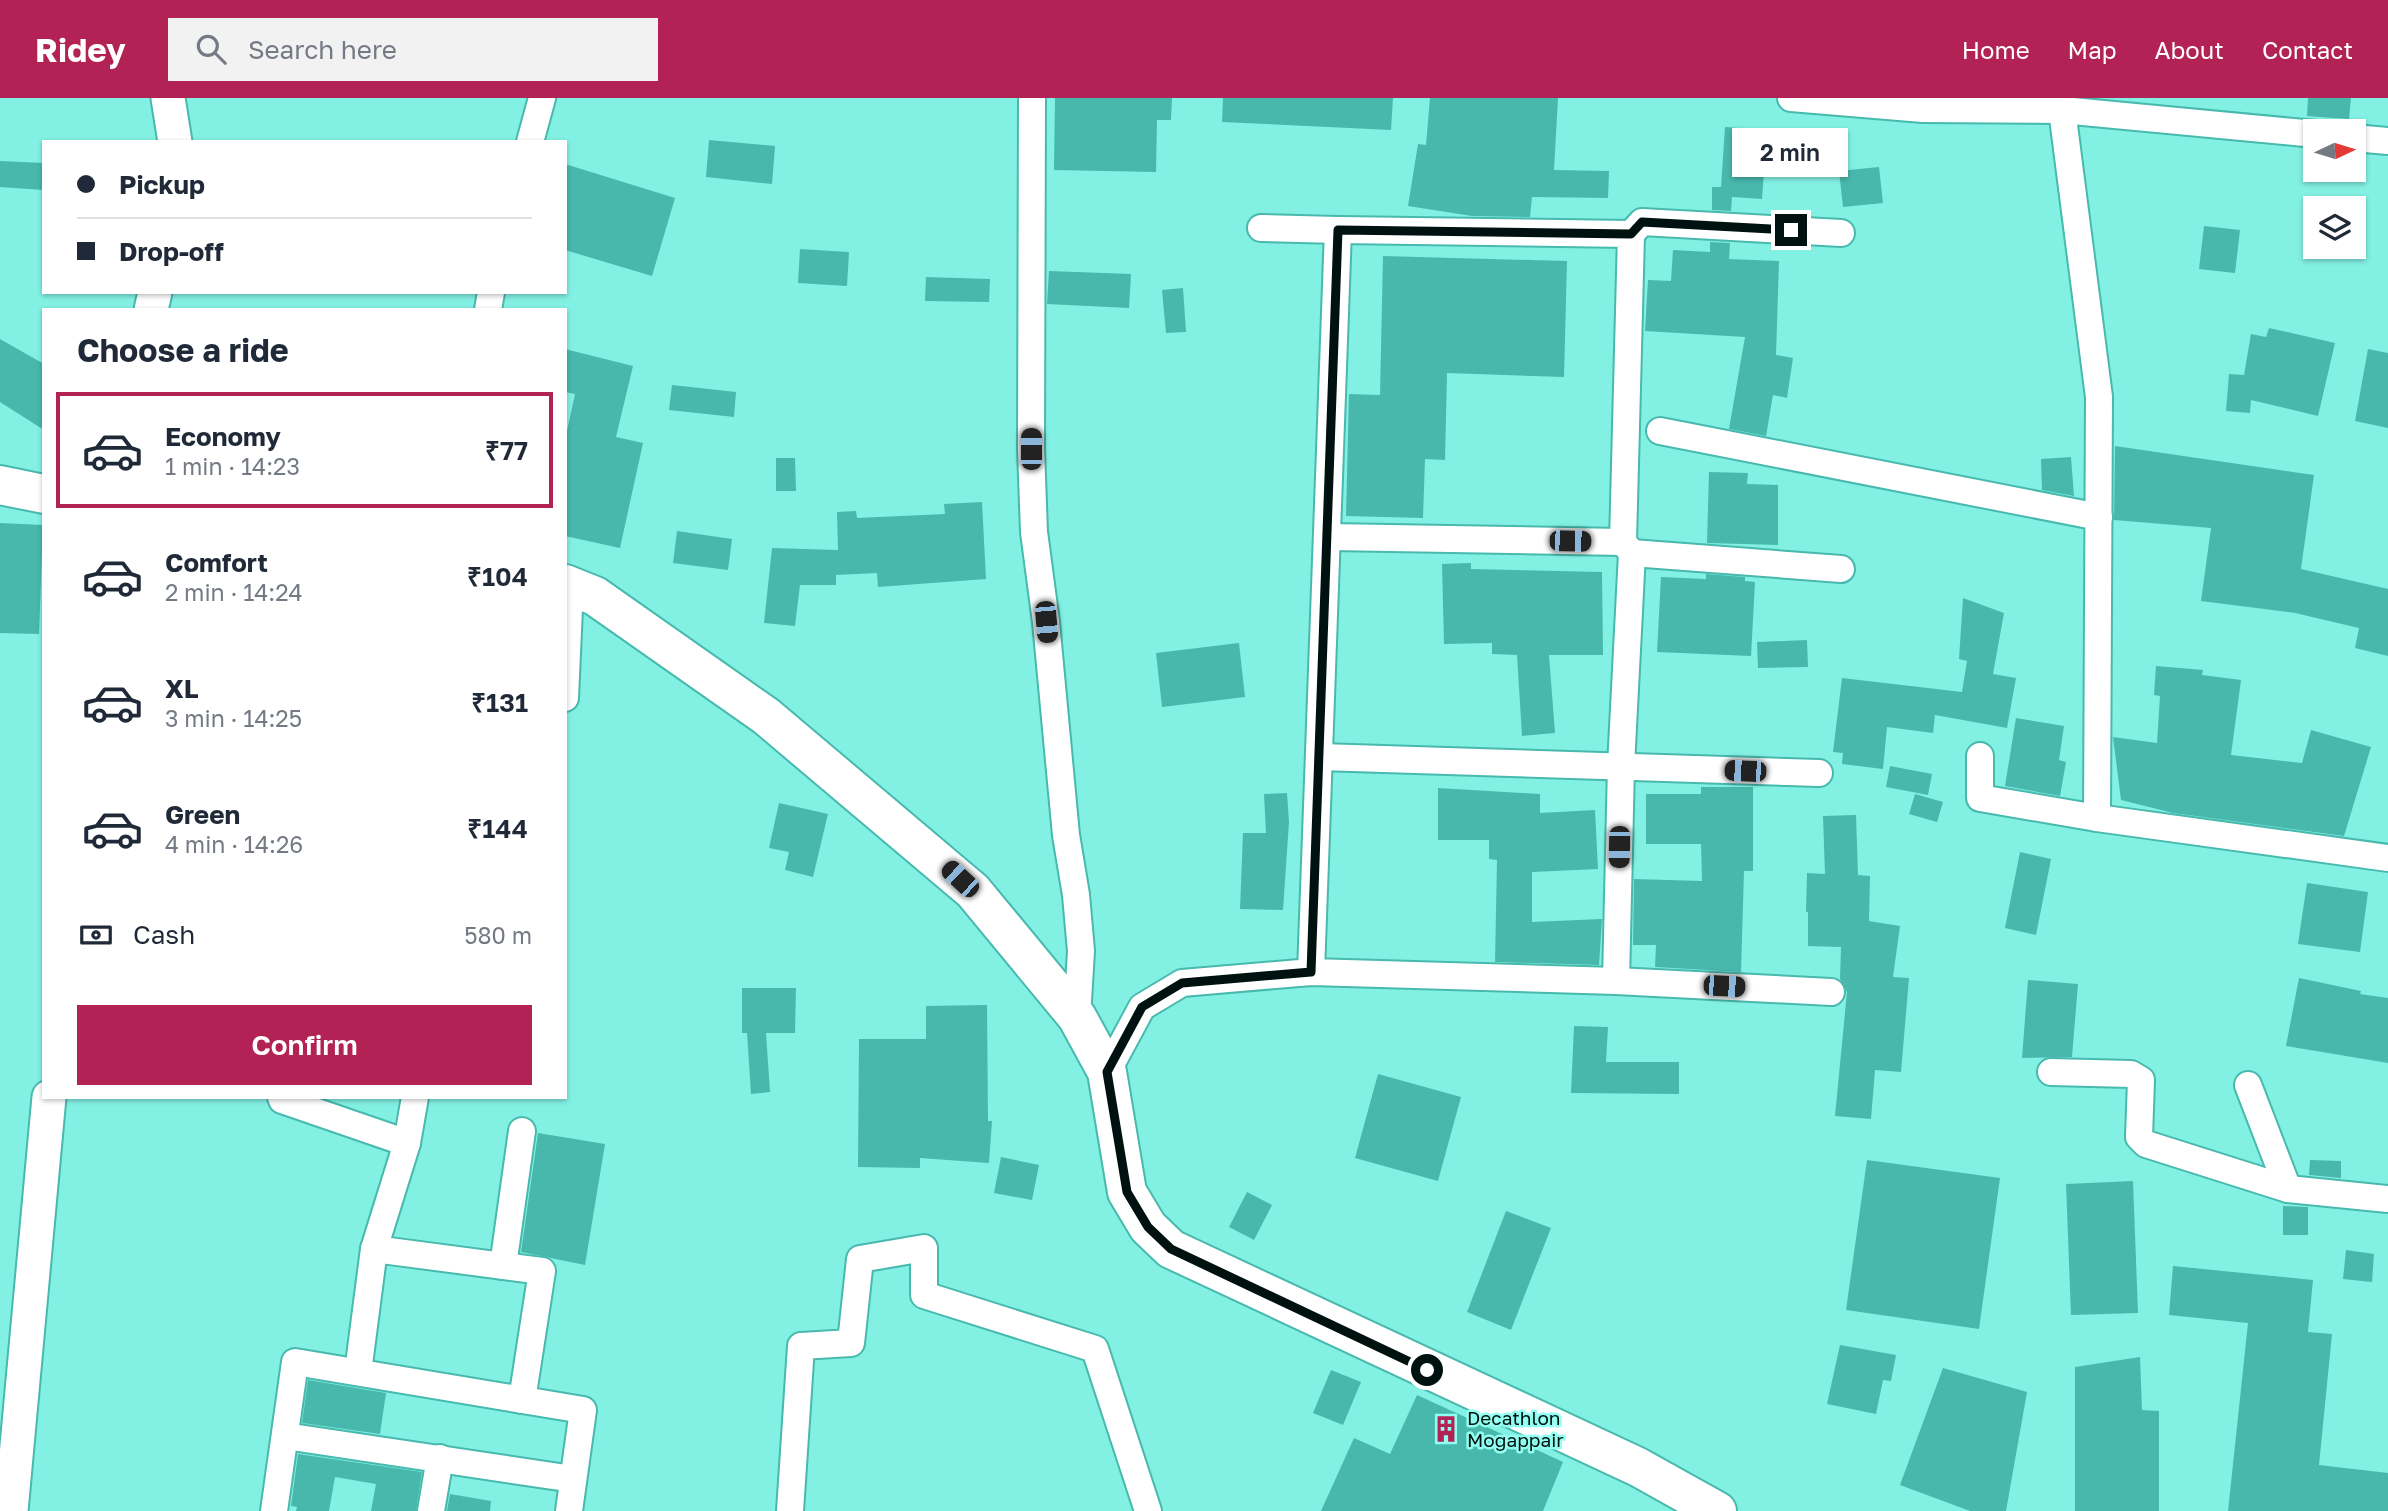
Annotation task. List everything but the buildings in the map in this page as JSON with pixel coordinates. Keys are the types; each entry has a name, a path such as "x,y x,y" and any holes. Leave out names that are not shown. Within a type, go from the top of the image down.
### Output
{"main road":[{"path":"0,485 42,494"},
{"path":"568,585 595,596 765,716 947,866 973,891 1077,1017 1107,1072 1127,1192 1148,1227 1171,1249 1638,1467 1717,1511"}],"street":[{"path":"168,98 174,140"},
{"path":"531,140 542,98"},
{"path":"1032,98 1031,449 1034,532 1081,951 1077,1017"},
{"path":"1790,98 1923,109 2062,110 2303,133"},
{"path":"2062,110 2099,397 2096,818"},
{"path":"2366,139 2388,141"},
{"path":"1616,981 1627,548 1631,234 1642,222 1841,233"},
{"path":"1261,228 1631,234"},
{"path":"1311,972 1329,537 1338,230"},
{"path":"1660,431 2099,517"},
{"path":"1329,537 1627,548 1841,569"},
{"path":"567,623 568,585"},
{"path":"1980,756 1980,798 2096,818 2388,858"},
{"path":"1320,757 1819,773"},
{"path":"1107,1072 1142,1007 1182,983 1311,972 1616,981 1831,992"},
{"path":"2051,1072 2132,1074 2141,1080 2139,1137 2146,1144 2288,1189 2388,1199"},
{"path":"2248,1085 2288,1189"},
{"path":"9,1511 49,1099"},
{"path":"282,1099 407,1143"},
{"path":"358,1372 374,1249 407,1143 415,1099"},
{"path":"503,1266 522,1131"},
{"path":"790,1511 801,1346 851,1343 860,1259 924,1248 924,1295 1096,1349 1148,1511"},
{"path":"374,1249 542,1271 522,1400"},
{"path":"274,1511 295,1362 583,1410 569,1511"},
{"path":"285,1436 573,1479"},
{"path":"431,1511 440,1458"}],"place":[{"name":"Decathlon Mogappair","path":"1446,1429"}],"route":[{"path":"1427,1370 1171,1249 1148,1227 1127,1192 1107,1072 1142,1007 1182,983 1311,972 1329,537 1338,230 1631,234 1642,222 1791,230"}]}
